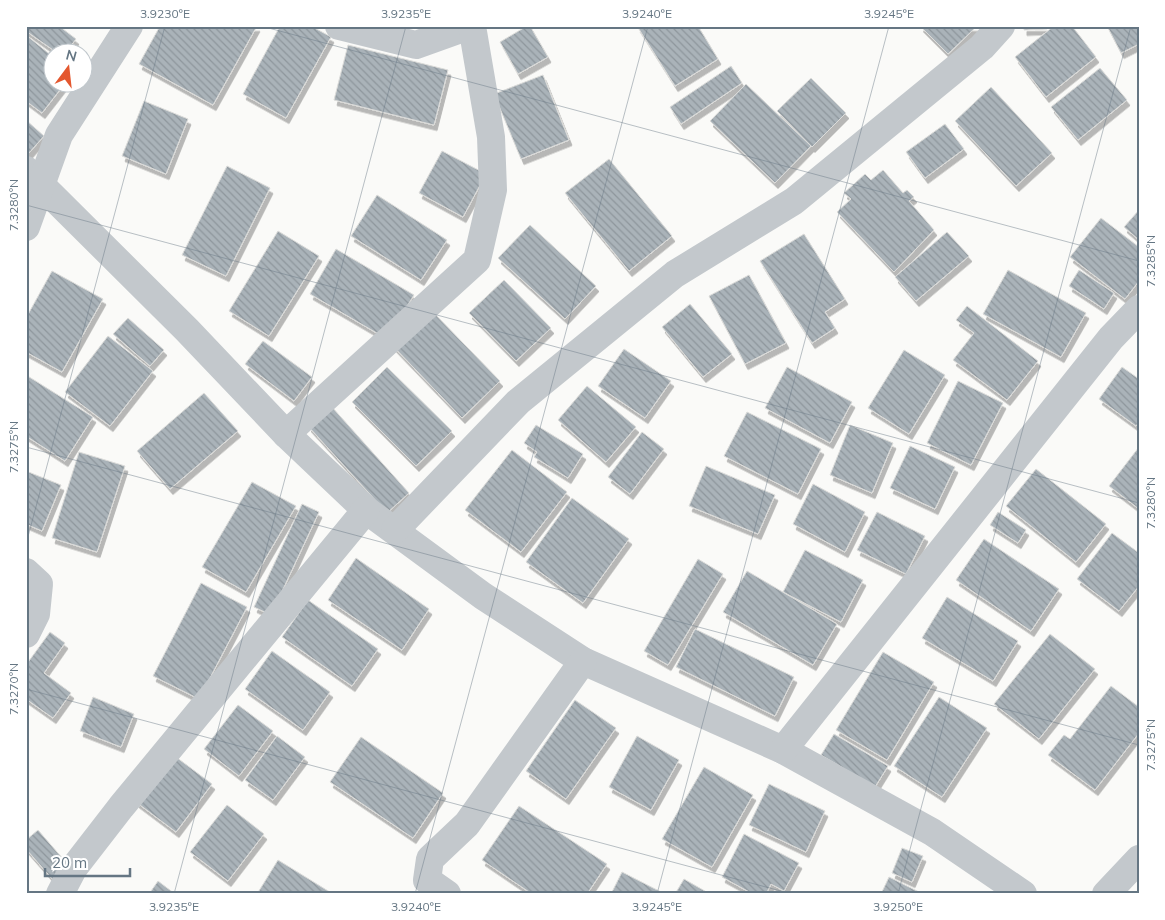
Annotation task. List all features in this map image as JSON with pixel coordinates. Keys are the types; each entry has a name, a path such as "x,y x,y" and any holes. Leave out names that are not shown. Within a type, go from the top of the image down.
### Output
{"street":[{"path":"26,227 33,177 129,26"},
{"path":"286,434 477,260 493,190 491,137 470,26 416,45 339,26"},
{"path":"395,530 518,402 675,274 794,201 982,47 1001,26"},
{"path":"33,177 187,330 286,434 366,510 483,596 582,661 783,750 932,832 1023,894"},
{"path":"783,750 1111,338 1139,309"},
{"path":"60,894 73,869 121,807 366,510"},
{"path":"26,572 39,584 36,614 26,634"},
{"path":"447,894 427,880 430,859 467,824 582,661"},
{"path":"1106,894 1139,859"}],"building":[{"path":"26,26 59,26 76,39 74,42 42,42 26,31"},
{"path":"160,26 257,26 213,105 139,64"},
{"path":"280,26 311,26 331,37 286,118 243,94"},
{"path":"530,26 548,57 518,74 500,42"},
{"path":"637,26 698,26 718,59 675,86"},
{"path":"920,26 977,26 948,54"},
{"path":"1024,26 1047,26 1047,29 1024,30"},
{"path":"1054,26 1072,26 1096,57 1046,97 1015,57"},
{"path":"1107,26 1139,26 1139,44 1121,53"},
{"path":"26,35 42,48 42,92 58,92 42,113 26,101"},
{"path":"348,45 448,70 434,125 334,100"},
{"path":"731,66 742,83 681,124 670,107"},
{"path":"1100,68 1127,100 1078,140 1051,107"},
{"path":"543,75 569,140 521,159 494,94"},
{"path":"811,78 846,113 812,147 777,111"},
{"path":"746,84 811,146 775,183 710,121"},
{"path":"991,87 1052,153 1016,186 955,121"},
{"path":"144,101 188,119 166,174 122,156"},
{"path":"26,120 44,136 28,154 26,152"},
{"path":"945,124 964,149 925,178 906,152"},
{"path":"442,151 486,174 463,217 419,193"},
{"path":"609,159 672,236 629,271 565,193"},
{"path":"227,166 270,188 226,276 182,255"},
{"path":"883,170 903,193 907,190 914,197 909,201 934,230 894,272 837,212 851,199 844,193 865,174 871,180"},
{"path":"377,195 447,240 421,280 351,236"},
{"path":"1139,210 1139,240 1124,227"},
{"path":"1101,218 1139,247 1139,281 1125,299 1070,257"},
{"path":"530,225 596,286 565,319 498,258"},
{"path":"278,231 319,256 269,336 229,311"},
{"path":"947,232 969,256 916,301 895,277"},
{"path":"804,234 845,299 825,312 835,328 812,343 760,261"},
{"path":"336,249 414,295 387,339 310,294"},
{"path":"1008,270 1086,313 1061,357 983,314"},
{"path":"1079,270 1114,293 1104,309 1069,286"},
{"path":"52,271 103,299 62,372 26,352 26,318"},
{"path":"749,275 786,343 745,364 709,296"},
{"path":"504,280 551,328 516,361 469,313"},
{"path":"690,304 732,354 703,377 662,327"},
{"path":"967,306 1038,361 1007,400 953,360 974,333 956,320"},
{"path":"429,308 500,381 462,418 391,344"},
{"path":"128,318 164,350 150,366 113,334"},
{"path":"108,336 153,371 110,426 65,392"},
{"path":"263,341 312,377 294,401 245,364"},
{"path":"624,349 671,381 645,418 598,386"},
{"path":"904,350 945,375 909,434 868,408"},
{"path":"387,367 452,431 416,466 352,402"},
{"path":"787,367 852,402 830,443 765,408"},
{"path":"1122,367 1139,379 1139,422 1136,426 1099,399"},
{"path":"26,375 93,417 65,461 26,436"},
{"path":"958,381 1003,403 971,465 927,443"},
{"path":"587,386 636,427 606,462 558,420"},
{"path":"204,393 238,431 170,489 137,451"},
{"path":"331,406 409,493 387,513 308,426"},
{"path":"747,412 821,449 798,494 724,456"},
{"path":"536,425 583,454 568,478 534,457 537,452 524,443"},
{"path":"850,425 893,443 872,493 830,475"},
{"path":"642,432 664,449 630,494 608,477"},
{"path":"910,446 955,467 935,509 890,488"},
{"path":"1139,447 1139,509 1109,486"},
{"path":"512,450 567,492 521,552 465,510"},
{"path":"79,452 125,466 97,552 52,538"},
{"path":"706,466 775,495 758,534 689,506"},
{"path":"1036,469 1106,524 1076,562 1006,506"},
{"path":"26,471 61,485 42,531 26,524"},
{"path":"252,482 296,506 246,592 202,567"},
{"path":"813,484 865,512 845,552 793,524"},
{"path":"572,498 629,539 583,603 526,562"},
{"path":"302,504 319,512 271,615 254,607"},
{"path":"877,512 925,536 906,574 857,550"},
{"path":"998,512 1026,530 1018,543 990,525"},
{"path":"1112,533 1139,553 1139,586 1119,611 1077,579"},
{"path":"984,539 1059,589 1031,631 956,580"},
{"path":"805,550 863,580 841,622 783,592"},
{"path":"356,558 429,609 402,650 328,600"},
{"path":"698,559 723,574 668,665 644,651"},
{"path":"747,571 837,624 813,665 723,612"},
{"path":"201,583 247,607 199,699 153,676"},
{"path":"947,597 1018,641 993,681 922,638"},
{"path":"308,600 378,649 352,686 282,637"},
{"path":"695,629 794,677 775,716 676,667"},
{"path":"50,632 65,643 44,673 71,693 53,718 26,699 26,665"},
{"path":"1050,634 1095,669 1039,739 994,704"},
{"path":"272,651 330,692 303,730 245,689"},
{"path":"883,652 934,682 887,760 836,730"},
{"path":"1111,686 1139,707 1139,733 1095,790 1048,755 1064,735 1070,739"},
{"path":"93,697 134,714 121,747 80,731"},
{"path":"939,697 987,728 942,797 894,766"},
{"path":"575,700 616,728 566,799 526,771"},
{"path":"238,705 273,731 239,776 204,749"},
{"path":"834,734 888,766 875,787 821,755"},
{"path":"277,736 305,757 273,800 245,780"},
{"path":"637,736 679,760 651,810 609,787"},
{"path":"361,737 443,793 413,838 330,782"},
{"path":"172,754 212,784 176,832 136,802"},
{"path":"704,767 753,795 712,867 662,839"},
{"path":"769,784 825,811 806,852 749,825"},
{"path":"227,805 264,834 228,881 190,852"},
{"path":"519,806 607,864 587,894 532,894 482,860"},
{"path":"38,830 70,867 54,881 26,849 26,840"},
{"path":"744,834 799,863 784,891 771,884 766,894 753,894 722,877"},
{"path":"902,848 923,856 912,882 892,873"},
{"path":"278,860 333,894 257,894"},
{"path":"622,872 661,892 660,894 611,894"},
{"path":"889,877 923,894 881,894"},
{"path":"684,879 710,894 675,894"},
{"path":"158,881 175,894 149,894"}]}
